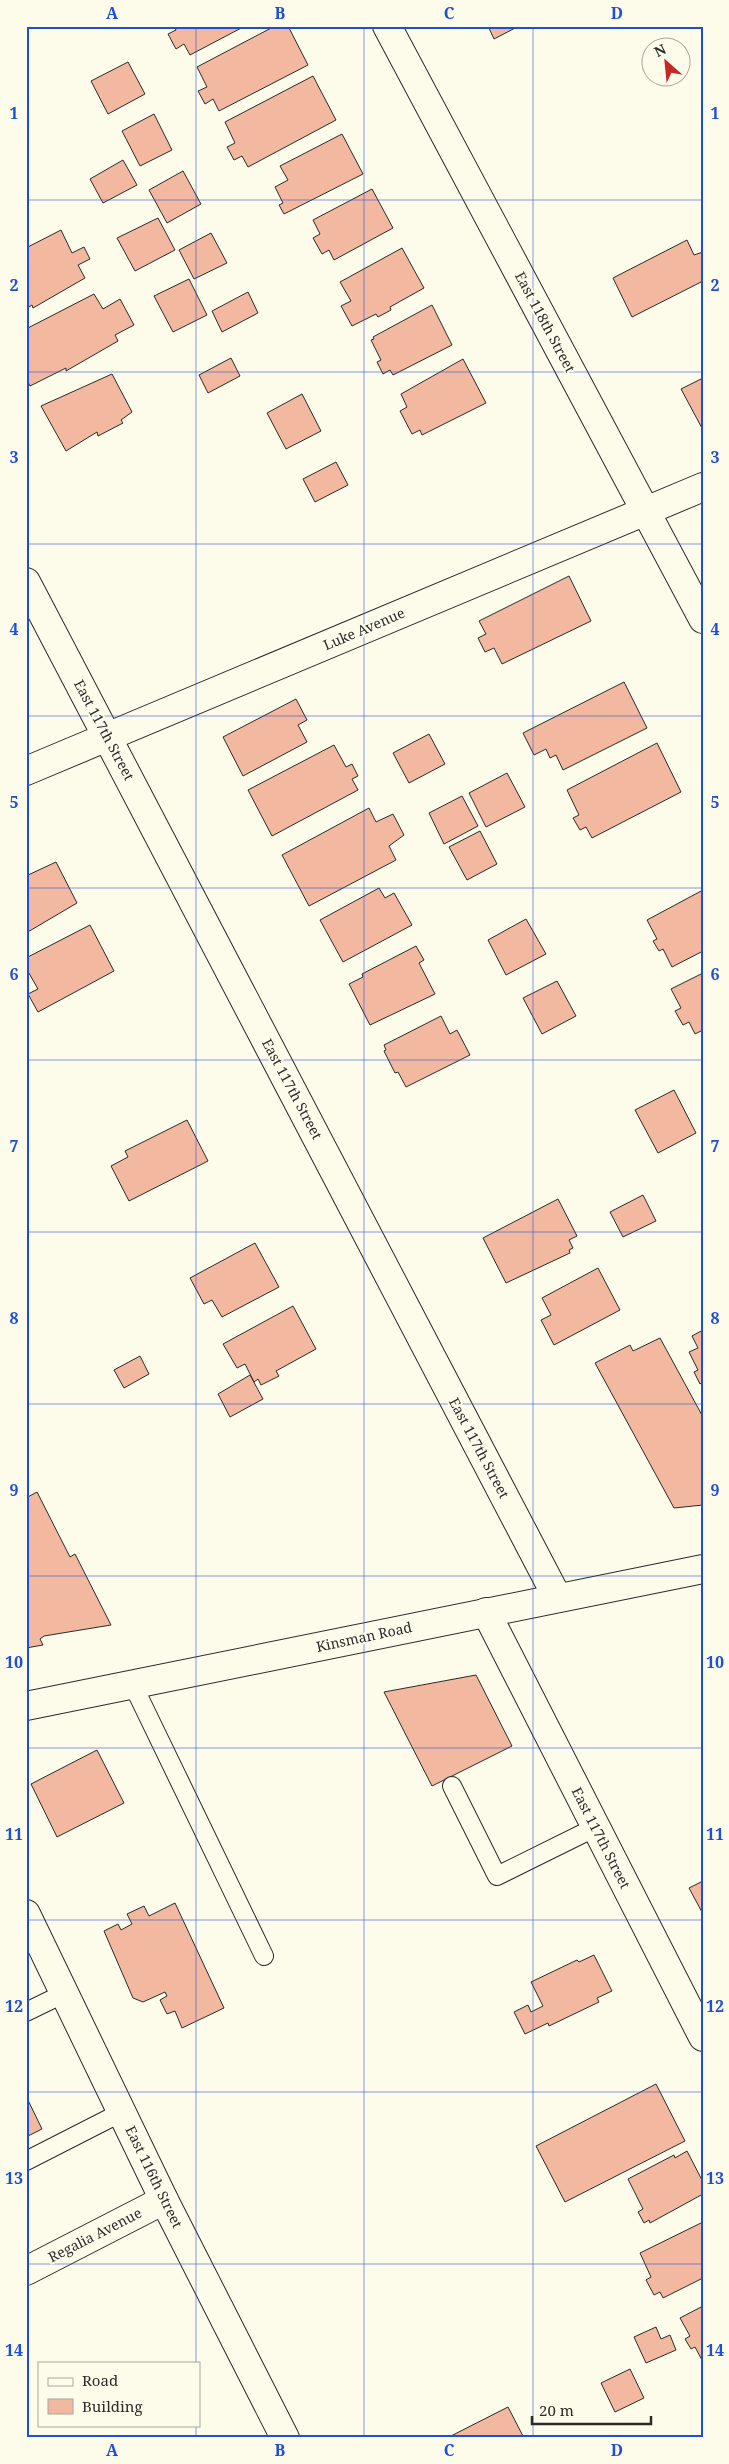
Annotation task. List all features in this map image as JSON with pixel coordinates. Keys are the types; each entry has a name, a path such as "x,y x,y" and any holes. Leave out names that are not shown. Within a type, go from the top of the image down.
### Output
{"street":[{"name":"East 118th Street","path":"388,26 703,619"},
{"name":"Luke Avenue","path":"26,770 703,486"},
{"name":"East 117th Street","path":"26,582 557,1597"},
{"name":"Kinsman Road","path":"26,1706 557,1597 703,1569"},
{"name":"East 117th Street","path":"486,1612 703,2037"},
{"name":"East 116th Street","path":"30,1932 65,1993 164,2200 285,2438"},
{"name":"Regalia Avenue","path":"26,2270 164,2200"}],"lane":[{"path":"133,1684 264,1956"},
{"path":"452,1786 497,1876 596,1827"},
{"path":"26,2012 65,1993"},
{"path":"26,2160 122,2112"}],"building":[{"path":"174,26 245,26 190,55 184,44 176,49 168,34 176,30"},
{"path":"275,26 288,26 308,65 219,111 213,99 205,104 198,91 207,87 197,67"},
{"path":"488,26 519,26 494,39"},
{"path":"128,62 145,94 108,114 91,81"},
{"path":"313,76 336,120 248,167 242,156 234,160 227,147 235,143 225,122"},
{"path":"154,114 172,150 140,166 122,131"},
{"path":"342,134 363,174 284,214 279,205 283,203 275,187 288,180 280,166"},
{"path":"123,160 137,185 103,203 90,179"},
{"path":"183,171 201,204 167,223 149,190"},
{"path":"372,189 393,228 334,260 329,250 322,254 313,238 320,234 313,220"},
{"path":"158,218 175,250 135,271 117,238"},
{"path":"61,230 72,253 84,247 90,259 78,265 85,278 33,308 32,305 26,309 26,248"},
{"path":"211,233 227,263 194,279 179,250"},
{"path":"687,240 694,255 703,252 703,281 632,317 613,278"},
{"path":"402,248 424,288 390,307 391,310 378,317 376,314 352,326 341,306 351,301 340,282"},
{"path":"189,279 207,315 173,332 154,296"},
{"path":"248,292 258,313 222,332 212,311"},
{"path":"94,294 103,309 120,299 134,325 115,335 118,341 66,371 66,368 30,386 26,378 26,329"},
{"path":"432,305 452,345 393,375 390,370 383,374 377,362 381,360 371,340 374,339 373,337"},
{"path":"231,358 240,376 208,393 199,375"},
{"path":"463,359 486,403 422,435 420,430 412,434 400,411 407,407 401,394"},
{"path":"112,374 132,412 121,420 123,423 98,436 97,432 66,451 41,406"},
{"path":"703,378 703,430 681,389"},
{"path":"302,394 321,431 286,449 267,413"},
{"path":"336,462 348,485 315,502 303,479"},
{"path":"569,576 591,621 502,664 494,648 485,652 478,638 486,634 479,621"},
{"path":"624,682 647,728 563,770 556,755 550,758 546,749 534,755 523,733"},
{"path":"296,699 307,720 298,725 307,742 243,776 223,737"},
{"path":"429,734 445,764 409,783 393,753"},
{"path":"657,743 681,792 592,838 586,827 580,830 573,818 579,815 567,790"},
{"path":"334,745 346,767 352,764 358,776 352,779 358,790 272,836 248,790"},
{"path":"507,773 525,807 486,827 469,793"},
{"path":"462,796 478,826 444,844 429,813"},
{"path":"369,808 376,822 393,814 404,835 389,846 396,860 309,906 282,855"},
{"path":"480,831 497,864 467,880 449,847"},
{"path":"56,862 77,903 26,933 26,876"},
{"path":"379,888 385,898 394,893 412,925 343,962 320,920"},
{"path":"703,890 703,951 672,967 663,949 659,951 653,941 657,939 647,920"},
{"path":"526,919 546,954 506,975 488,940"},
{"path":"90,925 114,971 38,1012 28,994 38,989 26,968 26,958"},
{"path":"416,946 424,960 419,963 435,994 370,1025 349,984 363,977 362,974"},
{"path":"703,973 703,1030 695,1034 689,1022 683,1025 675,1011 681,1008 671,989"},
{"path":"557,981 576,1016 542,1034 523,998"},
{"path":"441,1016 450,1034 457,1030 470,1055 406,1087 398,1072 395,1073 384,1051 386,1050 384,1045"},
{"path":"674,1090 696,1133 658,1153 635,1110"},
{"path":"187,1120 208,1161 129,1201 111,1166 128,1157 125,1151"},
{"path":"643,1195 656,1221 623,1237 610,1212"},
{"path":"558,1199 577,1236 569,1240 573,1248 569,1250 570,1253 506,1283 483,1238"},
{"path":"255,1243 279,1287 222,1317 212,1300 204,1304 190,1278"},
{"path":"598,1268 620,1310 554,1345 541,1320 551,1315 542,1298"},
{"path":"293,1306 316,1349 276,1371 279,1376 261,1385 258,1379 254,1382 245,1364 237,1368 223,1344"},
{"path":"703,1330 703,1382 700,1384 694,1372 698,1370 689,1352 698,1348 692,1336"},
{"path":"660,1338 703,1417 703,1505 674,1508 595,1363 630,1345 633,1351"},
{"path":"140,1356 149,1374 124,1388 114,1370"},
{"path":"250,1375 263,1399 230,1417 218,1394"},
{"path":"37,1492 70,1557 75,1554 111,1625 44,1636 40,1639 43,1645 26,1648 26,1498"},
{"path":"476,1675 512,1746 432,1786 384,1692"},
{"path":"97,1750 124,1803 57,1837 31,1784"},
{"path":"703,1881 703,1914 689,1888"},
{"path":"175,1903 224,2008 182,2028 175,2011 167,2014 160,2000 167,1996 165,1992 143,2002 133,1998 104,1931 118,1924 121,1930 132,1924 127,1914 144,1906 149,1916"},
{"path":"594,1955 612,1991 597,1998 599,2002 549,2026 548,2023 525,2034 514,2012 528,2005 531,2012 543,2006 531,1982 577,1960 579,1962"},
{"path":"656,2084 685,2141 565,2202 536,2146"},
{"path":"26,2096 42,2129 26,2137"},
{"path":"687,2151 703,2182 703,2194 650,2223 649,2220 644,2223 638,2212 643,2209 628,2179 674,2155 675,2158"},
{"path":"703,2222 703,2278 663,2298 660,2292 654,2295 646,2280 651,2277 640,2253"},
{"path":"703,2306 703,2362 695,2347 691,2349 685,2339 690,2336 680,2318"},
{"path":"656,2327 661,2339 670,2335 676,2350 646,2363 634,2337"},
{"path":"630,2369 644,2398 615,2412 601,2383"},
{"path":"508,2407 524,2438 447,2438"}]}
